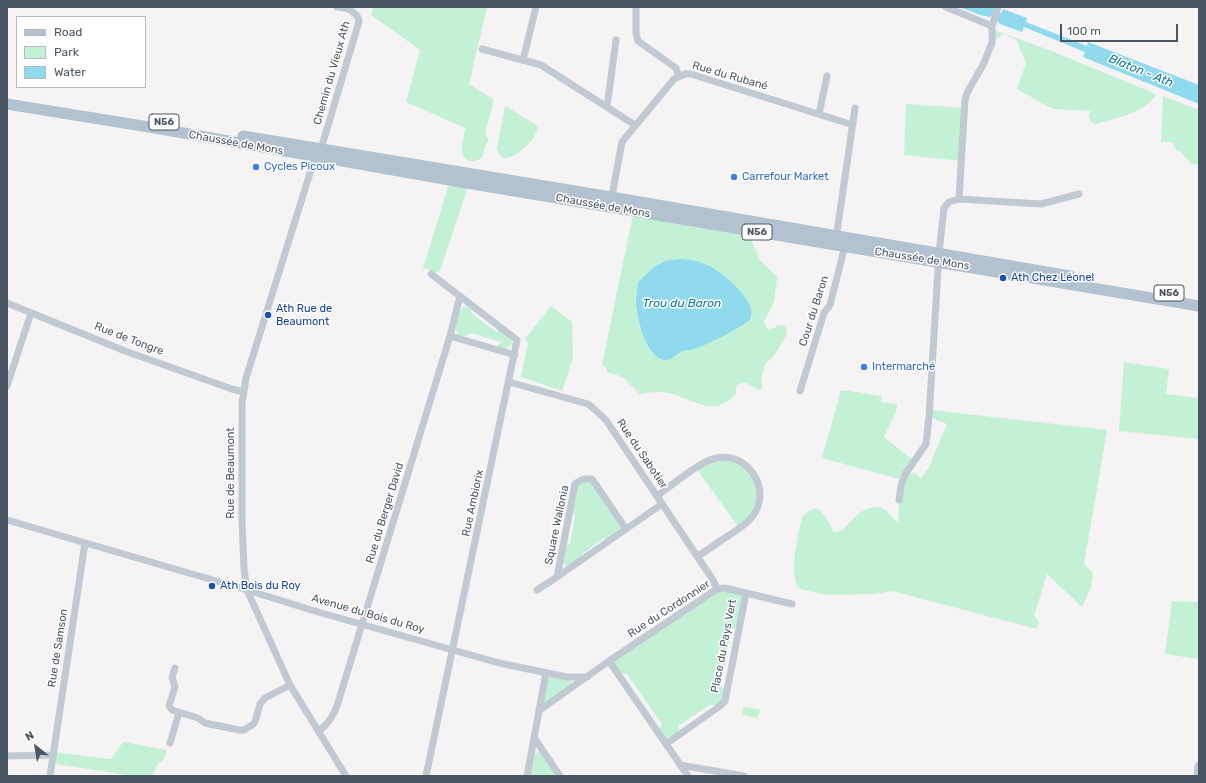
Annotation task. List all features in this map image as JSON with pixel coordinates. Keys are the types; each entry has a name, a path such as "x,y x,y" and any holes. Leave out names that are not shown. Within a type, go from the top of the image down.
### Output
{"main road":[{"name":"Chaussée de Mons","path":"7,96 318,153"},
{"name":"Chaussée de Mons","path":"7,104 318,153 841,241 1199,298"},
{"name":"Chaussée de Mons","path":"939,257 1199,306"}],"street":[{"name":"Chemin du Vieux Ath","path":"318,153 359,20 354,12 337,7"},
{"path":"523,60 536,7"},
{"path":"636,7 635,25 638,41 676,68 679,76"},
{"path":"946,7 992,26"},
{"path":"958,199 965,100 970,87 984,63 992,43 992,26 997,12"},
{"path":"607,106 616,40"},
{"path":"482,49 541,65 635,125"},
{"name":"Rue du Rubané","path":"610,202 622,142 674,79 679,76 691,74 853,125"},
{"path":"819,114 827,76"},
{"path":"841,241 855,108"},
{"name":"Rue de Beaumont","path":"318,153 246,378 242,403 242,522 244,569 248,590 290,685 346,776"},
{"path":"899,500 906,473 926,444 939,257 944,208 949,202 958,199 1041,204 1079,194"},
{"name":"Cour du Baron","path":"800,390 824,313 830,305 841,241"},
{"name":"Rue Ambiorix","path":"426,776 517,340 432,274"},
{"name":"Rue du Berger David","path":"319,731 334,716 450,336 460,296"},
{"name":"Rue de Tongre","path":"7,303 125,351 244,392"},
{"path":"7,386 31,313"},
{"path":"450,336 515,355"},
{"name":"Rue du Sabotier","path":"509,382 588,404 606,420 698,556 717,589"},
{"path":"657,496 703,464 718,458 737,460 746,465 757,479 760,489 760,501 756,512 746,523 698,556"},
{"name":"Square Wallonia","path":"557,577 575,484 580,480 586,478 592,479 626,529"},
{"name":"Square Wallonia","path":"537,590 662,504"},
{"name":"Avenue du Bois du Roy","path":"7,520 248,590 318,612 499,663 546,673 587,677"},
{"name":"Rue de Samson","path":"50,776 85,543"},
{"name":"Rue du Cordonnier","path":"540,710 717,589 726,588 792,604"},
{"name":"Place du Pays Vert","path":"666,744 725,701 746,593"},
{"path":"609,662 688,776"},
{"path":"175,668 172,677 175,686 169,706 172,710 198,718 205,723 239,730 244,730 255,722 260,704 265,698 290,685"},
{"path":"527,776 546,673"},
{"path":"170,743 179,713"},
{"path":"535,739 560,776"},
{"path":"7,756 52,755"},
{"path":"680,765 710,774 744,776"},
{"path":"1198,776 1199,766"}],"green space":[{"path":"373,7 487,7 469,84 494,100 485,134 489,140 486,144 482,158 476,161 470,161 463,155 462,148 465,128 406,102 420,50 371,15"},
{"path":"991,27 997,31 1054,52 1156,94 1152,100 1138,110 1095,124 1090,121 1089,115 1091,111 1053,109 1017,89 1026,63 1016,39 1003,34 992,43"},
{"path":"1163,96 1199,110 1199,164 1191,164 1181,152 1177,151 1172,142 1161,142"},
{"path":"906,104 963,108 961,161 904,155"},
{"path":"505,106 538,126 535,135 526,146 509,158 503,158 497,149"},
{"path":"449,184 468,187 439,273 423,268"},
{"path":"633,215 749,235 760,260 777,277 774,302 764,322 767,329 773,329 778,325 785,326 787,331 786,336 774,356 765,364 761,380 762,389 759,390 746,383 739,383 736,388 736,394 728,401 719,405 703,405 668,393 654,392 640,394 623,377 607,372 607,368 602,365","holes":["665,261 750,320 697,348 679,353 654,355 644,337 637,315 636,296 638,282 655,266"]},
{"path":"551,306 572,322 573,358 562,391 521,377 528,343 525,339"},
{"path":"463,307 471,309 471,313 498,333 498,329 508,337 512,342 511,345 505,349 497,347 501,342 471,333 463,337 459,335 456,324 458,314"},
{"path":"1124,362 1169,369 1166,394 1199,398 1199,439 1119,431"},
{"path":"841,390 882,396 881,402 897,404 896,412 884,437 914,461 907,473 915,473 921,478 928,469 947,424 929,417 932,410 1107,430 1084,564 1093,573 1091,587 1082,607 1047,574 1034,616 1039,622 1037,629 892,591 874,594 827,595 800,589 796,583 794,575 795,554 802,517 810,510 817,508 823,513 834,532 843,530 861,512 872,507 884,509 898,522 900,490 903,480 822,458"},
{"path":"729,458 753,472 759,505 739,528 696,468 703,464"},
{"path":"592,479 626,529 607,542 604,538 582,554 584,558 566,566 562,562 563,548 570,544 575,515 570,509 575,484"},
{"path":"717,589 746,593 740,625 731,630 721,685 727,692 720,706 710,705 679,725 679,734 666,744 658,732 662,724 627,674 618,673 609,661"},
{"path":"1172,601 1199,602 1199,659 1165,654"},
{"path":"552,674 571,677 572,687 547,705 541,702 544,682"},
{"path":"744,707 760,709 758,718 742,715"},
{"path":"123,742 167,750 164,759 157,765 152,776 132,776 51,763 53,752 111,759"},
{"path":"539,752 544,752 560,776 527,776 534,755"}],"water":[{"name":"Blaton - Ath","path":"959,7 995,7 994,10 1001,13 1003,9 1027,18 1026,22 1087,46 1088,42 1199,85 1199,104 1083,57 1085,52 1024,27 1022,32 1000,24 997,21 998,17 992,15 990,17 980,15"},
{"name":"Trou du Baron","path":"681,259 706,264 727,278 749,302 751,316 750,320 725,335 698,348 681,352 672,359 665,360 658,358 652,352 643,336 636,308 638,282 655,266 665,261"}],"place":[{"name":"Cycles Picoux","path":"256,167"},
{"name":"Carrefour Market","path":"734,177"},
{"name":"Ath Chez Léonel","path":"1003,278"},
{"name":"Ath Rue de Beaumont","path":"268,315"},
{"name":"Intermarché","path":"864,367"},
{"name":"Ath Bois du Roy","path":"212,586"}]}
